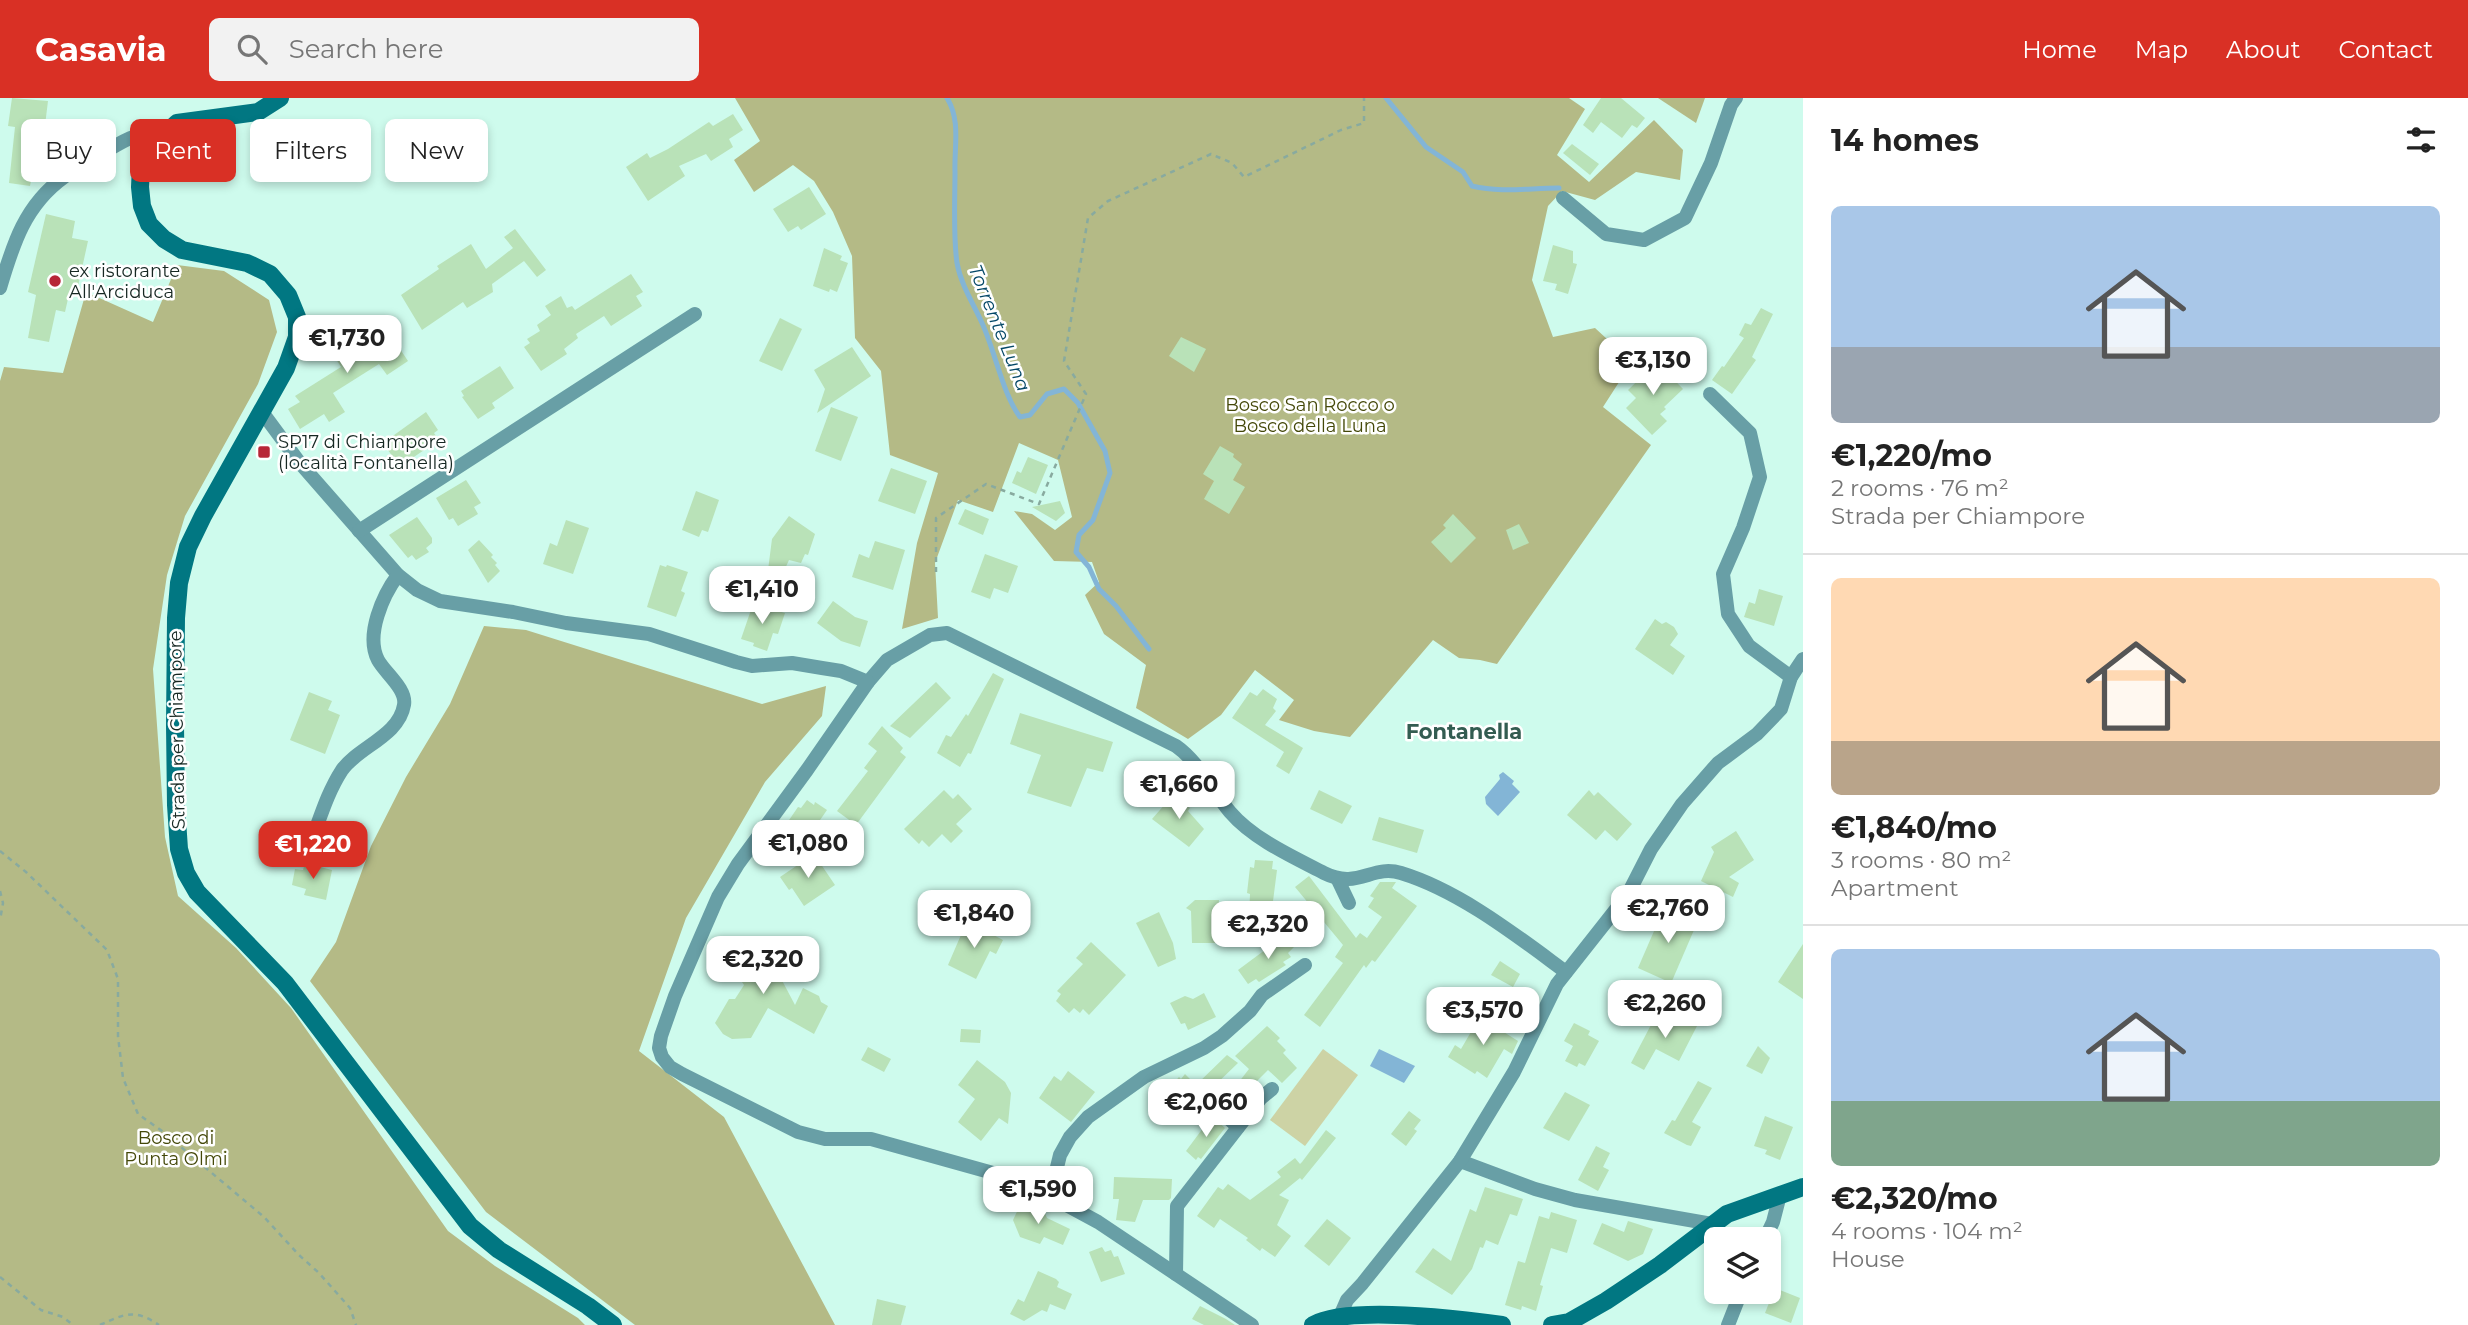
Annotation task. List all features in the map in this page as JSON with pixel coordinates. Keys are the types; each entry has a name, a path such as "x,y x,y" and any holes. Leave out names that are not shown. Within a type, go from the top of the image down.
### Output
{"street":[{"path":"206,119 258,112 279,98"},
{"path":"1563,198 1606,234 1644,240 1685,218 1711,163 1731,105 1736,98"},
{"path":"0,288 15,238 30,212 49,189 66,175 130,138"},
{"name":"Strada per Chiampore","path":"140,182 142,206 149,223 164,239 183,250 247,263 270,274 288,295 297,317 297,337 285,368 203,516 188,547 179,583 176,618 176,804 179,849 186,873 197,892 285,983 470,1226 499,1250 588,1306 613,1325"},
{"path":"359,531 695,314"},
{"path":"1710,394 1750,433 1760,477 1743,528 1723,573 1728,614 1749,646 1791,677"},
{"path":"262,412 299,462 398,575 417,590 440,601 649,634 744,664 792,663 841,671 868,682"},
{"path":"314,834 330,790 343,768 386,733 398,719 405,704 401,691 378,660 374,649 376,624 383,601 398,575"},
{"path":"1252,1325 1098,1222 1050,1196 993,1174 882,1142 846,1138 825,1139 798,1132 682,1074 670,1067 662,1057 659,1048 661,1036 718,897 738,864 868,682 887,660 930,635 947,633 1177,746 1187,754 1232,815 1280,850 1338,880 1350,880 1381,871 1399,872 1441,889 1516,935 1566,972"},
{"path":"1340,1316 1348,1300 1460,1161 1494,1108 1557,984 1628,894 1651,849 1682,804 1718,763 1758,734 1782,709 1791,677 1803,659"},
{"path":"1338,880 1349,903"},
{"path":"1050,1196 1060,1155 1070,1137 1088,1117 1144,1077 1204,1048 1222,1036 1251,1011 1262,995 1305,965"},
{"path":"1176,1274 1177,1206 1261,1098 1272,1089"},
{"path":"1212,1103 1238,1127"},
{"path":"1460,1161 1535,1189 1575,1200 1712,1224"},
{"path":"1552,1325 1569,1322 1606,1301 1660,1265 1727,1214 1803,1187"},
{"path":"1769,1227 1780,1195"},
{"path":"1728,1325 1736,1304"},
{"path":"1313,1325 1323,1320 1359,1314 1502,1325"}],"path":[{"path":"936,572 936,518 986,484 1039,503 1086,394 1064,361 1088,218 1108,201 1211,155 1232,163 1244,177 1341,130 1364,123 1364,98"},
{"path":"0,851 26,872 107,950 118,979 118,1036 123,1078 138,1114 264,1217 350,1308 356,1325"},
{"path":"0,891 3,904 0,920"},
{"path":"0,1277 41,1310 63,1317 73,1325"},
{"path":"100,1325 121,1315 142,1314 159,1325"}],"green space":[{"name":"Bosco San Rocco o Bosco della Luna","path":"735,98 1569,98 1585,109 1557,155 1589,182 1654,120 1683,150 1680,180 1636,172 1595,200 1562,191 1548,206 1532,280 1553,337 1595,328 1632,362 1603,407 1651,445 1497,664 1459,658 1433,640 1350,737 1314,731 1279,720 1294,700 1255,670 1221,715 1188,739 1136,708 1146,665 1104,634 1085,595 1099,582 1092,562 1054,561 1014,511 1032,514 1055,530 1072,517 1058,460 1019,443 993,512 958,500 935,563 938,618 902,629 917,543 938,473 890,455 881,371 855,338 852,256 833,212 814,181 793,165 754,192 734,160 760,141"},
{"path":"1658,98 1705,98 1696,123"},
{"name":"Bosco di Punta Olmi","path":"177,265 224,271 269,300 277,332 258,384 185,516 167,575 153,669 165,837 178,896 236,948 291,1008 448,1231 495,1266 585,1325 0,1325 0,381 4,367 63,373 86,292 153,322"},
{"path":"484,626 526,630 762,704 826,686 822,716 765,782 686,918 639,1051 724,1117 835,1325 635,1325 486,1212 310,981 336,942 371,846 406,777 450,704"},
{"path":"1323,1049 1358,1075 1305,1146 1270,1120"}],"water":[{"path":"1503,772 1514,781 1512,784 1520,792 1498,816 1486,804 1485,797"},
{"path":"1379,1049 1415,1066 1404,1083 1370,1066"}],"building":[{"path":"12,98 48,101 46,119 21,119 21,182 31,182 30,186 9,183 15,127 8,126"},
{"path":"1601,98 1621,98 1645,118 1637,128 1632,125 1622,138 1601,122 1593,133 1583,125"},
{"path":"733,114 743,130 729,139 733,147 711,161 706,154 679,166 685,176 648,201 626,167 647,153 650,158 668,149 709,122 713,126"},
{"path":"1572,144 1599,164 1590,175 1563,153"},
{"path":"809,187 826,214 801,230 798,226 788,232 773,209"},
{"name":"ex ristorante All'Arciduca","path":"46,214 75,221 72,238 88,241 77,291 70,290 65,312 56,310 49,342 28,338 36,295 28,292"},
{"path":"515,229 546,270 537,277 524,261 492,284 493,292 467,308 463,302 422,330 401,295 439,269 437,266 471,244 486,269 513,248 504,237"},
{"path":"1553,245 1573,251 1573,263 1577,264 1568,294 1555,290 1557,284 1543,281"},
{"path":"824,248 842,256 840,260 848,263 837,292 813,286"},
{"path":"631,274 643,292 636,296 642,306 611,326 604,316 576,334 578,338 564,349 567,354 541,371 524,347 530,343 527,339 540,331 537,325 551,315 545,306 561,296 567,308 572,306 575,310"},
{"path":"1761,308 1773,314 1752,357 1756,360 1732,394 1712,380 1744,338 1739,335 1745,323 1751,325"},
{"path":"780,318 802,329 782,371 759,361"},
{"path":"384,325 408,361 387,375 379,364 333,393 345,412 329,422 324,414 300,429 288,409 300,402 295,396 341,367 331,351 357,335 360,340"},
{"path":"1181,337 1206,349 1194,372 1169,356"},
{"path":"852,347 871,376 817,413 825,389 814,370"},
{"path":"1657,362 1683,389 1664,407 1666,409 1660,414 1667,421 1652,435 1626,408 1636,398 1628,390"},
{"path":"500,366 514,388 492,403 495,408 478,419 462,397 464,396 461,391"},
{"path":"831,407 858,417 841,461 815,451"},
{"path":"426,412 438,430 434,433 439,440 402,465 383,443"},
{"path":"1220,446 1234,454 1233,457 1242,464 1233,480 1245,487 1229,514 1204,499 1214,481 1203,474"},
{"path":"1028,457 1048,465 1036,494 1012,483 1017,471 1021,473"},
{"path":"891,468 927,481 915,514 878,501"},
{"path":"466,480 481,503 474,507 478,514 458,526 453,518 449,520 436,498"},
{"path":"696,491 719,500 708,532 702,530 699,537 682,530"},
{"path":"1060,501 1065,513 1056,521 1032,507"},
{"path":"965,509 989,519 983,535 958,524"},
{"path":"1453,514 1476,538 1451,563 1431,542 1446,528 1443,525"},
{"path":"789,516 815,534 808,555 805,554 801,563 789,560 784,571 768,570 772,539"},
{"path":"417,517 432,538 432,543 426,548 429,552 416,560 412,555 408,558 389,535"},
{"path":"566,520 589,528 573,574 543,564 550,543 557,546"},
{"path":"1519,524 1529,543 1513,550 1506,530"},
{"path":"479,540 493,555 491,557 500,571 488,583 468,550"},
{"path":"875,541 905,550 893,590 852,577 859,554 869,558"},
{"path":"985,554 1018,566 1008,593 994,588 990,599 971,592"},
{"path":"660,565 688,572 681,591 685,593 676,617 647,607"},
{"path":"1759,589 1783,596 1774,626 1744,617 1749,602 1755,604"},
{"path":"833,601 855,617 868,621 860,647 841,641 817,623"},
{"path":"753,604 785,613 778,634 773,633 767,651 741,639"},
{"path":"1655,619 1674,627 1678,634 1670,645 1685,656 1673,675 1635,649"},
{"path":"993,673 1004,679 971,754 968,753 960,767 937,753 946,735 951,737 966,714 968,716"},
{"path":"936,682 951,698 910,738 890,726"},
{"path":"1263,689 1277,699 1273,708 1276,711 1265,725 1303,748 1289,774 1276,766 1284,752 1232,718 1250,692 1257,696"},
{"path":"309,692 332,701 328,710 340,715 325,754 290,740"},
{"path":"1020,713 1113,742 1103,772 1087,768 1071,807 1027,793 1041,755 1010,744"},
{"path":"882,726 903,748 900,752 906,757 856,825 837,811 868,771 864,768 877,751 868,744"},
{"path":"944,790 953,799 958,794 972,809 956,824 963,831 951,843 942,834 929,847 922,840 919,844 904,829"},
{"path":"1319,790 1352,806 1342,824 1310,809"},
{"path":"1589,790 1594,796 1598,792 1632,824 1617,841 1605,830 1596,840 1567,815"},
{"path":"1174,794 1190,808 1188,811 1204,829 1189,847 1152,819"},
{"path":"807,800 827,810 800,849 783,836 788,829 785,826 798,807 801,808"},
{"path":"1379,817 1424,830 1417,853 1372,840"},
{"path":"1736,831 1754,860 1729,877 1739,883 1733,897 1701,881 1714,852 1711,847"},
{"path":"814,854 835,885 804,906 792,888 789,890 780,877"},
{"path":"1255,860 1273,861 1272,869 1277,870 1272,909 1269,908 1266,919 1249,917 1250,894 1247,893 1250,867 1254,868"},
{"path":"305,863 332,870 326,900 304,895 306,889 292,885 295,869 303,870"},
{"path":"1309,876 1356,938 1360,933 1367,938 1382,917 1368,907 1374,898 1370,896 1380,882 1396,882 1392,888 1417,906 1375,962 1372,960 1366,968 1364,965 1320,1027 1304,1015 1343,963 1335,957 1343,945 1295,887"},
{"path":"1195,900 1219,900 1217,943 1192,943 1191,911 1186,908"},
{"path":"1664,908 1697,923 1672,981 1669,982 1638,968"},
{"path":"1159,912 1173,943 1176,959 1158,967 1136,923"},
{"path":"967,921 1003,940 996,954 990,951 976,979 948,965"},
{"path":"1285,935 1294,947 1288,953 1291,957 1283,962 1286,965 1259,982 1256,979 1248,984 1238,970"},
{"path":"738,939 763,953 771,967 776,969 795,1005 803,988 819,996 821,1002 828,1006 814,1034 768,1008 751,1038 732,1039 723,1034 715,1023 729,999 735,999 744,985 740,979 742,975 726,966 724,953 730,943"},
{"path":"1091,942 1126,975 1089,1015 1083,1009 1080,1013 1074,1008 1069,1013 1056,1001 1061,994 1057,991 1083,964 1076,958"},
{"path":"1803,944 1803,999 1778,982"},
{"path":"1500,961 1520,974 1513,987 1491,975"},
{"path":"1204,993 1216,1017 1188,1030 1185,1023 1181,1024 1170,1003 1185,996 1193,999"},
{"path":"1672,1012 1697,1026 1679,1061 1656,1049 1644,1070 1631,1063 1653,1021 1664,1026"},
{"path":"1482,1013 1502,1024 1499,1029 1518,1041 1512,1054 1504,1049 1487,1078 1477,1071 1475,1074 1448,1057 1455,1045 1461,1049"},
{"path":"1574,1023 1590,1031 1588,1035 1599,1041 1585,1066 1579,1063 1577,1067 1565,1061 1573,1046 1564,1041"},
{"path":"1267,1026 1280,1038 1277,1041 1286,1050 1283,1053 1297,1068 1282,1083 1268,1070 1231,1107 1224,1101 1249,1069 1235,1056"},
{"path":"961,1029 981,1030 980,1043 960,1042"},
{"path":"1758,1046 1770,1058 1762,1074 1746,1066"},
{"path":"868,1047 891,1059 884,1072 861,1060"},
{"path":"1227,1055 1238,1063 1180,1119 1172,1112 1172,1094 1168,1089 1185,1074 1196,1085"},
{"path":"977,1060 1005,1082 1011,1093 1008,1124 999,1118 981,1141 958,1122 975,1099 958,1085"},
{"path":"1068,1071 1095,1092 1071,1122 1039,1098 1054,1076 1061,1081"},
{"path":"1698,1081 1712,1088 1692,1122 1701,1127 1691,1146 1664,1133 1672,1120 1675,1121"},
{"path":"1565,1092 1590,1105 1569,1141 1543,1128"},
{"path":"1409,1111 1421,1120 1406,1146 1391,1134"},
{"path":"1212,1116 1225,1128 1201,1159 1198,1157 1196,1160 1186,1151"},
{"path":"1765,1116 1793,1127 1780,1160 1765,1154 1767,1150 1754,1146"},
{"path":"1326,1130 1336,1138 1302,1180 1300,1178 1279,1195 1289,1200 1277,1225 1291,1236 1275,1257 1262,1248 1260,1251 1246,1240 1248,1238 1220,1219 1214,1228 1197,1216 1218,1187 1223,1190 1228,1184 1250,1200 1281,1177 1277,1172 1295,1158 1300,1164"},
{"path":"1596,1146 1610,1153 1603,1167 1609,1170 1598,1191 1578,1180"},
{"path":"1114,1177 1172,1179 1171,1198 1143,1200 1135,1222 1116,1220 1119,1199 1113,1199"},
{"path":"1485,1187 1523,1199 1517,1216 1510,1214 1498,1245 1486,1240 1483,1248 1480,1247 1472,1269 1452,1295 1415,1272 1433,1248 1451,1261 1470,1209 1476,1212"},
{"path":"1021,1203 1044,1211 1047,1218 1070,1229 1063,1245 1044,1237 1040,1244 1020,1237 1013,1220"},
{"path":"1551,1212 1577,1220 1567,1253 1551,1248 1540,1285 1543,1286 1536,1311 1522,1306 1521,1310 1505,1305 1518,1261 1525,1263 1539,1216 1549,1219"},
{"path":"1327,1219 1351,1238 1329,1266 1304,1246"},
{"path":"1628,1221 1653,1229 1643,1254 1628,1261 1593,1244 1602,1223 1624,1232"},
{"path":"1102,1247 1105,1252 1111,1250 1114,1257 1118,1256 1125,1274 1101,1282 1089,1252"},
{"path":"1038,1271 1056,1279 1059,1282 1057,1287 1072,1294 1065,1310 1050,1304 1047,1312 1042,1310 1024,1321 1010,1314 1018,1299 1024,1302"},
{"path":"1781,1290 1800,1298 1791,1323 1765,1313 1769,1304 1781,1304"},
{"path":"877,1299 906,1306 901,1325 872,1325"},
{"path":"1200,1306 1235,1325 1204,1325 1192,1319"}],"waterway":[{"name":"Torrente Luna","path":"947,98 954,116 956,134 954,218 957,263 961,279 987,334 1004,385 1020,417 1030,415 1047,394 1064,389 1078,403 1105,451 1110,473 1093,520 1079,535 1076,552 1089,567 1099,589 1116,606 1149,649"},
{"path":"1386,98 1426,147 1463,172 1472,186 1504,190 1559,188"}],"place":[{"name":"ex ristorante All'Arciduca","path":"55,281"},
{"name":"SP17 di Chiampore (località Fontanella)","path":"264,452"}],"district":[{"name":"Fontanella","path":"1464,732"}]}
